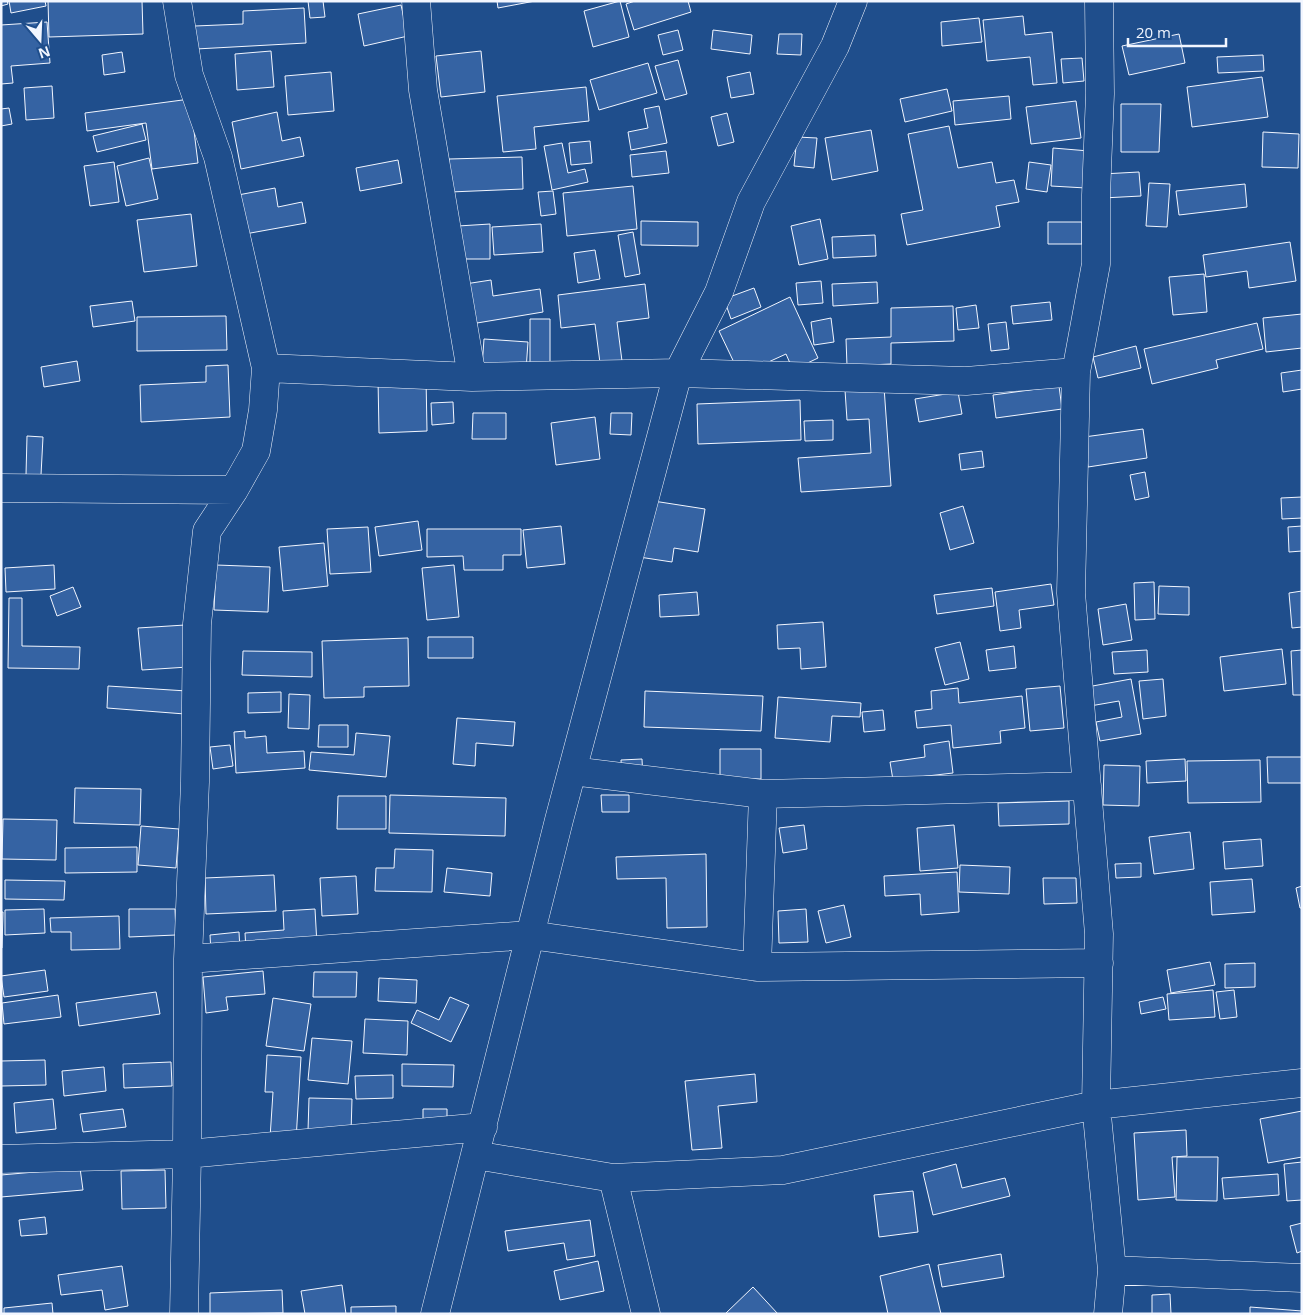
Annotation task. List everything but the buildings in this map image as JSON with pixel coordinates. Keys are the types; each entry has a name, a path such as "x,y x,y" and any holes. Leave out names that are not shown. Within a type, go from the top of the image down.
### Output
{"street":[{"path":"177,1 189,75 218,158 266,368 263,410 256,451 234,490 207,531 198,614 195,782 188,959 184,1314"},
{"path":"416,1 423,90 472,377"},
{"path":"435,1314 572,771 678,373 719,292 751,202 835,46 853,1"},
{"path":"1099,1 1100,94 1096,195 1096,264 1076,372 1071,593 1100,934 1096,1105 1112,1270 1108,1314"},
{"path":"266,368 472,377 678,373 966,381 1076,372"},
{"path":"1,488 234,490"},
{"path":"572,771 763,794 1087,786"},
{"path":"757,967 763,794"},
{"path":"188,959 530,935 757,967 1099,963"},
{"path":"475,1155 613,1178 784,1170 1096,1105 1302,1083"},
{"path":"1,1159 187,1154 483,1127"},
{"path":"613,1178 646,1314"},
{"path":"1112,1270 1302,1278"}]}
